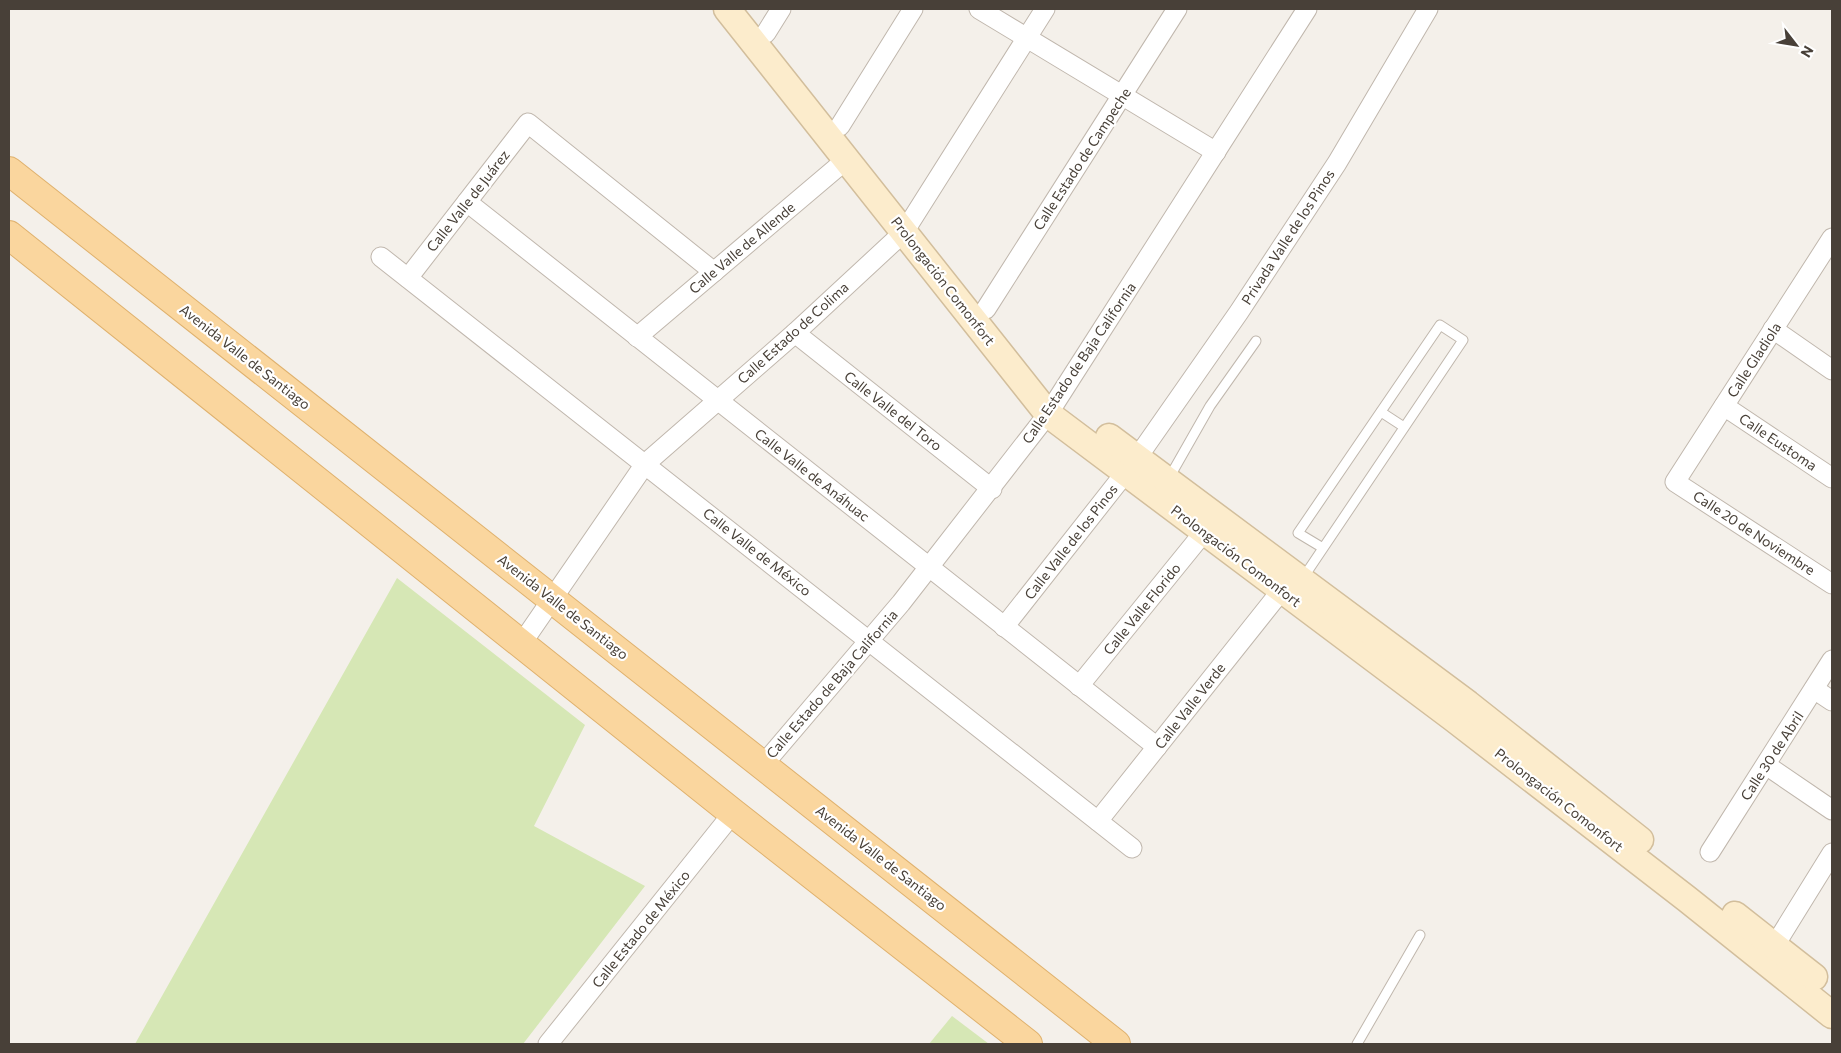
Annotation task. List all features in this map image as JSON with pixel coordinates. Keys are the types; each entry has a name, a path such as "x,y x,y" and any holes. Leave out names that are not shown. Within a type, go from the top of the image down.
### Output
{"main road":[{"name":"Avenida Valle de Santiago","path":"9,171 1116,1044"},
{"path":"9,235 733,813 1028,1044"}],"street":[{"name":"Prolongación Comonfort","path":"728,9 847,159 986,308 1053,407"},
{"name":"Prolongación Comonfort","path":"746,9 840,126 908,225 1053,407 1131,465 1204,532 1292,585 1468,704 1832,992"},
{"path":"766,33 781,9"},
{"path":"840,126 913,9"},
{"path":"979,9 1216,152"},
{"name":"Calle Estado de Colima","path":"522,643 645,464 795,333 908,225 1045,9"},
{"name":"Calle Estado de Campeche","path":"986,308 1177,9"},
{"name":"Calle Estado de Baja California","path":"763,765 930,568 1053,407 1307,9"},
{"name":"Privada Valle de los Pinos","path":"1131,465 1288,237 1336,163 1428,9"},
{"name":"Calle Valle de Juárez","path":"408,278 528,123 714,272"},
{"name":"Calle Valle de Allende","path":"637,336 847,159"},
{"name":"Calle Valle de Anáhuac","path":"467,202 1157,747"},
{"name":"Calle Gladiola","path":"1675,482 1773,329 1827,259 1832,238"},
{"name":"Calle Valle de México","path":"381,257 1132,848"},
{"path":"1773,329 1832,370"},
{"name":"Calle Valle del Toro","path":"795,333 992,489"},
{"name":"Calle Eustoma","path":"1724,406 1832,478"},
{"name":"Prolongación Comonfort","path":"1131,465 1168,481 1469,730 1832,1015"},
{"name":"Calle Valle de los Pinos","path":"1004,627 1131,465"},
{"name":"Calle 20 de Noviembre","path":"1675,482 1830,578"},
{"name":"Calle Valle Florido","path":"1079,686 1204,532"},
{"name":"Calle Valle Verde","path":"1098,821 1292,585"},
{"name":"Calle 30 de Abril","path":"1710,852 1832,660"},
{"path":"1814,689 1832,701"},
{"path":"1766,765 1832,810"},
{"name":"Calle Estado de México","path":"548,1044 733,813"},
{"path":"1775,945 1832,853"}],"lane":[{"path":"1292,585 1323,548 1463,340 1440,325 1298,533 1323,548"},
{"path":"1168,481 1210,406 1256,341"},
{"path":"1381,412 1404,427"},
{"path":"1357,1044 1420,935"}],"green space":[{"path":"397,578 585,725 534,826 645,886 523,1044 135,1044"},
{"path":"952,1016 989,1044 929,1044"}]}
